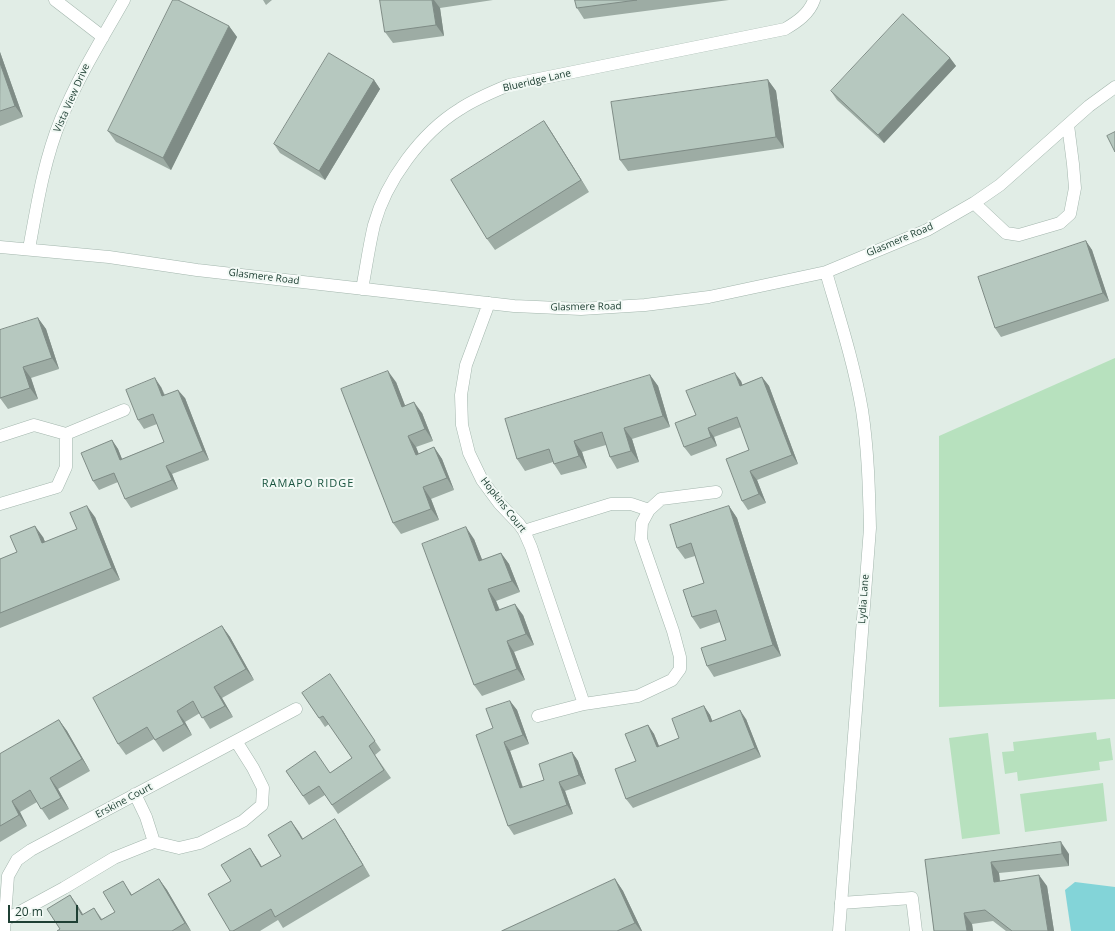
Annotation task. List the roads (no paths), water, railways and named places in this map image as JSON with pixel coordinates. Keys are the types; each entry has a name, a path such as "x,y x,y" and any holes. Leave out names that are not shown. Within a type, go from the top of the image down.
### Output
{"street":[{"path":"55,0 103,37"},
{"name":"Vista View Drive","path":"29,249 43,174 60,120 80,76 124,0"},
{"name":"Blueridge Lane","path":"362,289 374,225 387,192 405,161 428,134 459,109 509,85 785,29 800,20 812,6 814,0"},
{"name":"Glasmere Road","path":"0,247 109,257 197,270 514,306 581,309 645,305 709,297 826,272 927,230 974,203 1000,185 1089,106 1115,87"},
{"path":"974,203 1006,233 1019,235 1060,223 1070,214 1075,188 1068,125"},
{"name":"Lydia Lane","path":"826,272 847,344 862,409 868,463 870,528 839,931"},
{"name":"Hopkins Court","path":"489,303 466,365 461,395 462,425 469,453 482,480 499,503 520,524 531,547 584,704"},
{"path":"0,436 34,425 66,434 124,410"},
{"path":"0,504 57,487 66,467 66,434"},
{"path":"538,716 584,704 638,696 672,680 680,669 680,657 641,539 642,523 649,510 661,500 716,492"},
{"path":"524,531 611,504 631,504 649,510"},
{"name":"Erskine Court","path":"5,926 8,876 17,860 31,850 296,709"},
{"path":"5,926 114,858 154,842 179,848 200,843 243,821 262,805 263,788 253,768 236,741"},
{"path":"135,794 146,816 154,842"},
{"path":"841,903 912,898 916,931"}],"water":[{"path":"1075,882 1115,887 1115,931 1071,931 1065,890"}],"district":[{"name":"RAMAPO RIDGE","path":"308,484"}]}
